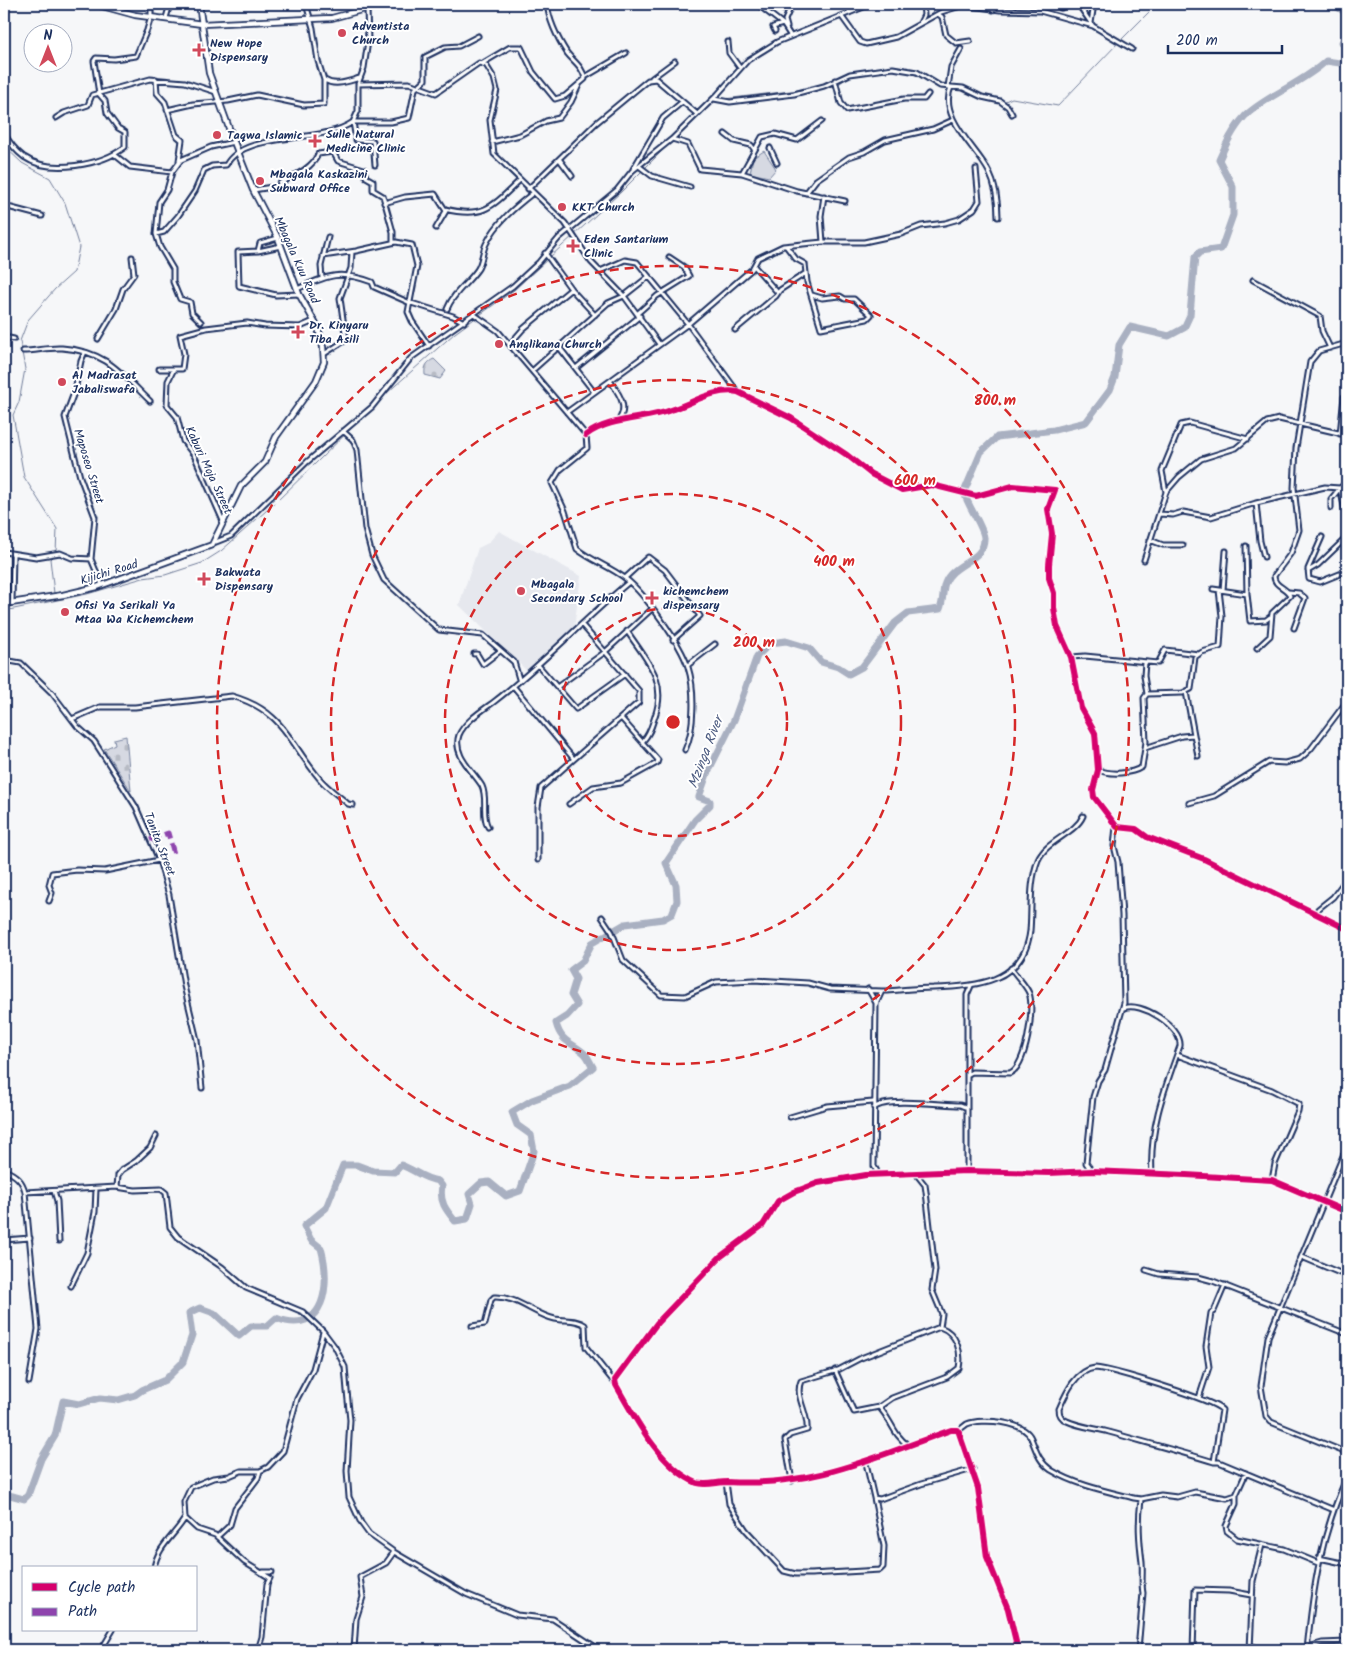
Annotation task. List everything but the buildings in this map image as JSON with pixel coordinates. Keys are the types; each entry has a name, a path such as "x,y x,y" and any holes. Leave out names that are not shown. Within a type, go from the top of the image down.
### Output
{"street":[{"path":"95,4 135,15 202,24 309,20 360,11 383,4"},
{"path":"4,133 12,146 24,157 52,166 89,163 115,155 126,146 125,132 118,128 107,112 105,101 99,94 95,59 136,56 151,17 151,5 141,4"},
{"path":"166,18 170,4"},
{"name":"Mbagala Kuu Road","path":"199,4 210,73 216,93 254,190 278,238 298,292 322,340 324,362 316,381 276,436 264,462 242,486 216,542"},
{"path":"167,110 193,104 220,102 257,95 295,104 323,105 326,99 324,80 318,62 314,28 309,20 306,4"},
{"path":"359,4 360,11"},
{"path":"547,4 550,17 566,51 580,65 585,77"},
{"path":"757,4 788,28"},
{"path":"783,4 782,9 789,11 785,20 790,35 788,38"},
{"path":"848,14 849,4"},
{"path":"632,171 672,139 713,99 740,68 760,52 788,38 871,4"},
{"path":"920,23 924,15 923,4"},
{"path":"992,4 993,10"},
{"path":"1078,4 1092,25"},
{"path":"1092,25 1094,4"},
{"path":"842,17 860,42 864,44 877,43 896,37 954,5 993,10 1040,11 1092,25 1132,49"},
{"path":"367,9 368,41 358,84 358,111 354,122 356,140 373,141 375,165"},
{"path":"938,14 942,17 948,38 956,43 970,41"},
{"path":"775,31 773,28 783,24"},
{"path":"156,234 164,232 177,217 195,191 204,170 212,166 226,165 230,158 250,146 326,134 354,122 391,122 409,118 417,86 425,80 426,56 446,46 459,46 478,36"},
{"path":"728,42 732,58 740,68"},
{"path":"358,84 409,84 436,94 472,67 483,63 500,51 518,46 523,49 533,72 556,99 565,96 581,83"},
{"path":"961,49 951,67 949,97 953,120 989,171 997,197 998,217"},
{"path":"492,142 520,135 546,121 559,118 572,102 585,77 626,53"},
{"path":"528,189 596,123 641,85 675,61"},
{"path":"483,63 492,74 497,90 490,120 495,156 569,229 591,262 624,296 660,344"},
{"path":"713,99 730,102 794,94 824,86 853,73 893,68 921,73 938,86 963,88 982,97 1000,101 1008,106 1012,114"},
{"path":"324,80 331,83 341,83 360,78"},
{"path":"56,118 64,113 88,105 91,96 149,79 185,82 216,93"},
{"path":"156,79 157,93 165,102 176,135 182,140 179,162 172,172 165,194 159,202 156,234 160,247 173,270 174,282 180,299 190,302 192,313 201,322"},
{"path":"652,79 665,86 697,114"},
{"path":"835,80 841,103 847,110 904,100 924,99 928,94"},
{"path":"216,542 232,536 307,462 372,407 412,358 513,286 569,229 617,190 632,171 663,118 682,102"},
{"path":"806,192 816,180 849,157 888,139 933,129 953,120"},
{"path":"742,173 754,149 760,140 768,134 781,135 798,140 822,121"},
{"path":"725,134 737,143 753,146 754,149"},
{"path":"672,139 688,144 700,169 742,173 806,192 845,201"},
{"path":"179,162 202,150 234,142"},
{"path":"770,148 777,163"},
{"path":"254,190 279,186 316,161 318,154 333,152 338,161 365,170 365,176 373,181 373,190 383,196 393,231 393,242"},
{"path":"115,155 130,167 172,172"},
{"path":"560,160 572,176"},
{"path":"639,166 652,176 690,187"},
{"path":"567,412 688,324 754,266 758,258 786,246 823,242 864,242 958,218 974,209 979,201 976,169"},
{"path":"445,209 467,213 485,211 520,180"},
{"path":"447,309 459,290 478,269 480,256 490,236 503,219 533,193"},
{"path":"384,203 401,198 432,194 439,197 445,209"},
{"path":"823,242 821,216 824,196"},
{"path":"4,206 42,216"},
{"path":"436,228 445,209"},
{"path":"258,251 260,243 278,238"},
{"path":"322,278 323,256 328,238"},
{"path":"323,256 352,252 393,242 413,246 417,269 412,294 408,302 409,317 429,346"},
{"path":"281,246 238,253 240,287 261,289 276,295 298,292 322,278 335,274 349,275 372,282 374,287 408,302 453,316 464,322"},
{"path":"786,246 796,260 803,261 806,273 812,295 821,328 867,319 871,315 854,299 845,299 840,296 822,298 812,295"},
{"path":"323,355 346,340 340,298 349,275 352,252"},
{"path":"545,253 571,289 595,315"},
{"path":"98,339 116,309 123,289 134,274 132,257"},
{"path":"576,368 662,294 689,276 684,267 669,257"},
{"path":"600,271 618,262 628,260 637,262 688,324 738,392"},
{"path":"754,266 778,293"},
{"path":"735,330 778,293 806,273"},
{"path":"533,370 608,303 624,296 648,277"},
{"path":"1253,280 1320,316 1322,331 1330,348"},
{"path":"510,344 523,329 571,289"},
{"path":"475,314 498,331 510,344 586,435 587,448 560,470 552,483 565,511 577,549 629,582 653,608 688,665 691,679 693,722 691,738 685,750"},
{"path":"159,369 182,369 184,366 184,354 180,335 190,331 250,322 265,326 300,327 314,321"},
{"path":"4,337 14,339"},
{"path":"1294,628 1305,598 1299,593 1288,592 1276,584 1274,576 1290,556 1296,542 1300,524 1294,496 1296,448 1310,362 1316,353 1347,343"},
{"path":"23,350 52,348 85,352 106,360 150,401"},
{"path":"559,348 594,392"},
{"name":"Maposeo Street","path":"85,352 65,418 80,477 95,517 91,559 102,586"},
{"name":"Kaburi Moja Street","path":"173,370 168,381 167,405 177,417 183,441 194,455 224,523"},
{"path":"610,382 624,406 623,415 617,422"},
{"path":"586,435 593,430 617,422 672,410 692,400 726,391 738,392 790,418 847,455 871,474 902,490 932,485 976,496 1012,486 1055,490 1048,509 1052,534 1049,578 1054,594 1057,626 1071,657 1081,708 1095,733 1098,770 1093,790 1094,797 1116,826 1114,846 1118,862 1125,979 1123,1008 1092,1103 1086,1163 1092,1171"},
{"path":"1340,434 1344,397"},
{"path":"1144,560 1166,492 1179,477 1201,459 1236,448 1270,421 1281,419 1347,435"},
{"path":"1166,492 1162,471 1181,425 1190,423 1213,431 1248,438"},
{"path":"343,431 353,440 357,450 365,529 372,555 384,580 416,606 436,628 483,635 514,662 519,679"},
{"path":"1330,508 1331,499 1347,482"},
{"path":"1160,514 1173,515 1184,512 1211,517 1256,503 1294,496 1325,487 1340,488"},
{"path":"1340,488 1347,519"},
{"path":"1256,503 1260,542 1264,557"},
{"path":"1322,537 1308,571 1309,579 1320,582 1347,571"},
{"path":"1308,571 1318,565 1347,538"},
{"path":"1150,540 1163,545 1183,545"},
{"name":"Kijichi Road","path":"4,604 63,595 102,586 206,549 216,542"},
{"path":"1246,546 1247,594 1250,621 1266,620 1270,617 1274,610 1290,597 1288,592"},
{"path":"1071,657 1085,656 1158,663 1165,650 1199,654 1220,647 1221,590 1226,551"},
{"path":"4,552 13,555 36,557 60,553 72,558 91,559"},
{"path":"12,602 13,555"},
{"path":"625,578 648,557 665,570 700,616 673,640"},
{"path":"488,827 485,820 483,788 466,764 458,739 463,728 514,687 519,679 538,665 629,582"},
{"path":"1213,589 1247,594"},
{"path":"556,687 604,652 653,608"},
{"path":"1256,648 1270,636 1270,617"},
{"path":"538,860 539,791 543,785 573,758 639,702 639,691 582,625"},
{"path":"627,631 655,673 660,686 658,708 648,736 643,741"},
{"path":"688,665 715,644"},
{"path":"474,654 477,654 483,664 500,651"},
{"path":"1147,694 1186,692 1192,687 1195,661 1199,654"},
{"name":"Tanita Street","path":"4,660 22,663 31,671 77,726 94,741 128,793 159,860 170,895 184,986 197,1040 202,1088"},
{"path":"1098,770 1110,773 1138,770 1143,764 1145,748 1143,713 1144,698 1147,694 1144,676 1145,662"},
{"path":"538,665 574,707 579,709 625,674"},
{"path":"514,687 573,758"},
{"path":"1186,692 1187,706 1191,713 1193,735 1198,756"},
{"path":"72,719 100,707 135,707 232,696 241,698 268,713 280,724 290,734 320,779 348,804 353,805"},
{"path":"1190,803 1214,796 1269,762 1286,763 1300,759 1310,750 1347,701"},
{"path":"570,804 593,786 621,783 657,763 658,760 643,741 621,718"},
{"path":"1145,748 1182,736 1193,735"},
{"path":"602,917 612,932 623,960 661,995 685,996 716,982 754,980 808,983 830,989 882,991 971,986 995,979 1011,968 1023,954 1028,942 1032,884 1039,858 1066,832 1079,825 1083,816"},
{"path":"1116,826 1140,830 1151,839 1204,859 1347,929"},
{"path":"49,901 52,893 48,885 52,873 77,870 105,871 159,860"},
{"path":"1318,909 1333,897 1347,878"},
{"path":"967,1074 972,1072 1010,1073 1015,1071 1019,1065 1030,1024 1030,996 1011,968"},
{"path":"967,1171 967,996 971,986"},
{"path":"868,989 876,1004"},
{"path":"880,1175 874,1166 873,1101 876,1004 882,991"},
{"path":"1123,1008 1132,1006 1169,1023 1180,1039 1177,1055 1152,1136 1152,1173"},
{"path":"1177,1055 1264,1088 1299,1104 1275,1164 1272,1180"},
{"path":"790,1117 806,1110 873,1101 880,1104 960,1105 966,1107"},
{"path":"874,1108 880,1104"},
{"path":"117,1187 118,1177 122,1170 136,1161 150,1148 156,1136"},
{"path":"1347,1146 1282,1308 1268,1337 1261,1386 1266,1416 1271,1422 1347,1453"},
{"path":"868,1175 874,1166"},
{"path":"4,1170 16,1176 23,1184 25,1192 38,1329 29,1382"},
{"path":"615,1382 634,1352 662,1317 720,1257 763,1225 770,1217 772,1207 778,1201 807,1186 868,1175 967,1171 1152,1173 1272,1180 1347,1212"},
{"path":"916,1174 925,1185 935,1270 932,1290 942,1314 940,1327"},
{"path":"25,1192 54,1192 117,1187 135,1190 161,1189 166,1193 170,1227 178,1237 222,1267 246,1288 306,1315 323,1331 345,1367 350,1420 347,1471 349,1497 361,1523 369,1534 394,1552 458,1590 495,1607 530,1618 553,1620 600,1650"},
{"path":"71,1286 87,1254 95,1212 96,1188"},
{"path":"54,1192 60,1232 59,1241"},
{"path":"4,1240 30,1238"},
{"path":"1302,1257 1347,1276"},
{"path":"1146,1270 1159,1274 1198,1277 1225,1285 1347,1334"},
{"path":"1199,1398 1209,1366 1206,1346 1211,1313 1214,1311 1225,1285"},
{"path":"472,1326 485,1324 491,1300 494,1296 523,1303 548,1317 580,1322 585,1325 585,1342 588,1352 615,1382 644,1432 675,1467 700,1484 792,1481 866,1463 908,1445 951,1430 958,1430 967,1424 1000,1421 1011,1424 1028,1434 1037,1454 1052,1470 1081,1484 1141,1499 1161,1495 1177,1497 1195,1492 1227,1498 1236,1495"},
{"path":"792,1481 785,1440 790,1435 807,1430 808,1427 799,1391 800,1384 804,1379 835,1370 940,1327 948,1330 961,1351 959,1368 948,1377 892,1398 879,1407 854,1412 835,1370"},
{"path":"154,1566 156,1557 168,1538 185,1518 184,1502 194,1485 241,1471 260,1471 268,1467 283,1451 297,1400 312,1369 323,1331"},
{"path":"1214,1462 1222,1410 1218,1405 1199,1398 1100,1368 1088,1368 1079,1374 1069,1389 1059,1413 1066,1421 1246,1472 1334,1510"},
{"path":"879,1407 886,1414 899,1439 908,1445"},
{"path":"958,1430 973,1469 983,1517 987,1557 1008,1609 1018,1650"},
{"path":"726,1482 729,1504 751,1537 784,1571 796,1574 880,1570 883,1567 884,1546 866,1463"},
{"path":"874,1498 882,1499 921,1484 973,1469"},
{"path":"217,1536 230,1524 239,1501 252,1486 260,1471"},
{"path":"1246,1472 1236,1495 1236,1504 1226,1526 1227,1531 1237,1539 1284,1549 1318,1562"},
{"path":"1307,1649 1311,1598 1318,1562 1334,1510 1347,1477"},
{"path":"1138,1650 1143,1593 1141,1584 1142,1561 1138,1530 1141,1499"},
{"path":"185,1518 196,1528 217,1536 244,1562 270,1578 267,1584 262,1637 258,1650"},
{"path":"1250,1650 1251,1596 1262,1545"},
{"path":"354,1650 356,1619 363,1596 360,1577 386,1563 394,1552"},
{"path":"1319,1558 1347,1564"},
{"path":"262,1572 272,1572"},
{"path":"1193,1650 1195,1590 1229,1590 1251,1596"},
{"path":"101,1650 112,1632"},
{"path":"1250,1645 1255,1649 1307,1649 1322,1643 1347,1642"}],"shaded area":[{"name":"Mbagala Secondary School","path":"499,531 581,576 574,628 526,670 459,605 478,548 488,543"}],"green space":[{"path":"764,151 776,169 769,177 750,173 753,158"},
{"path":"434,359 446,371 440,379 425,375 426,365"},
{"path":"126,736 131,791 104,749 115,744 114,739"}],"waterway":[{"name":"Mzinga River","path":"1336,4 1342,10 1347,10"},
{"path":"1121,40 1150,11"},
{"name":"Mzinga River","path":"1347,34 1342,42 1347,51"},
{"path":"1003,102 1012,98 1058,106 1118,43"},
{"name":"Mzinga River","path":"4,1496 6,1494 24,1499 28,1495 41,1459 55,1436 63,1401 79,1404 100,1398 118,1400 135,1395 165,1380 183,1362 192,1335 189,1313 200,1308 214,1313 239,1336 251,1326 267,1326 276,1318 293,1322 306,1320 315,1313 321,1303 324,1291 324,1262 321,1248 311,1240 304,1226 326,1208 343,1165 357,1165 373,1171 395,1172 401,1165 438,1181 442,1186 441,1192 444,1205 455,1221 467,1219 472,1204 469,1194 481,1183 489,1182 506,1196 520,1191 534,1151 531,1135 517,1125 512,1112 532,1100 570,1086 593,1067 585,1054 561,1035 556,1023 567,1016 577,1005 571,995 576,979 571,970 583,961 592,943 625,924 663,919 672,914 677,901 676,885 666,863 695,820 710,805 710,801 699,797 707,774 734,720 757,656 771,643 786,641 809,648 821,662 838,667 849,674 862,667 895,623 908,613 940,609 944,586 949,576 974,557 983,546 983,534 964,492 981,452 997,437 1054,430 1086,422 1110,390 1115,377 1119,345 1130,327 1169,336 1184,328 1190,315 1195,257 1200,252 1221,249 1233,215 1233,187 1219,160 1233,131 1245,116 1254,109 1307,76 1326,61 1347,64"},
{"path":"909,72 931,82"},
{"path":"823,88 836,86 848,77"},
{"path":"724,99 807,89"},
{"path":"379,400 455,333 514,290 622,191 684,129"},
{"path":"4,146 22,163 50,178 65,203 79,247 74,272 55,289 28,320 20,341 25,369 19,402 13,415 24,477 57,529 56,553"},
{"path":"4,611 87,594 143,578 165,575 202,563 221,551 276,502 361,419"},
{"path":"54,556 50,559 54,593"}],"marked path":[{"path":"150,840 168,833 174,854"}],"cycle path":[{"path":"586,435 606,425 661,413 712,394 729,391 738,392 791,418 847,455 871,474 902,490 932,485 976,496 1013,486 1055,490 1048,509 1052,534 1049,578 1054,593 1057,626 1071,657 1081,708 1095,733 1098,770 1093,790 1094,797 1117,827 1136,829 1147,837 1204,859 1347,929"},
{"path":"1018,1650 1008,1609 987,1557 978,1488 958,1430 951,1430 869,1460 816,1475 788,1480 701,1484 684,1476 660,1454 640,1426 616,1385 615,1380 657,1323 720,1257 763,1225 778,1201 794,1192 818,1183 866,1175 967,1171 1049,1173 1092,1171 1186,1175 1272,1180 1347,1212"}],"place":[{"name":"Adventista Church","path":"342,33"},
{"name":"New Hope Dispensary","path":"199,50"},
{"name":"Taqwa Islamic","path":"217,135"},
{"name":"Sulle Natural Medicine Clinic","path":"315,141"},
{"name":"Mbagala Kaskazini Subward Office","path":"260,181"},
{"name":"KKT Church","path":"562,207"},
{"name":"Eden Santarium Clinic","path":"573,246"},
{"name":"Dr. Kinyaru Tiba Asili","path":"298,332"},
{"name":"Anglikana Church","path":"499,344"},
{"name":"Al Madrasat Jabaliswafa","path":"62,382"},
{"name":"Bakwata Dispensary","path":"204,579"},
{"name":"Mbagala Secondary School","path":"521,591"},
{"name":"kichemchem dispensary","path":"652,598"},
{"name":"Ofisi Ya Serikali Ya Mtaa Wa Kichemchem","path":"65,612"}]}
